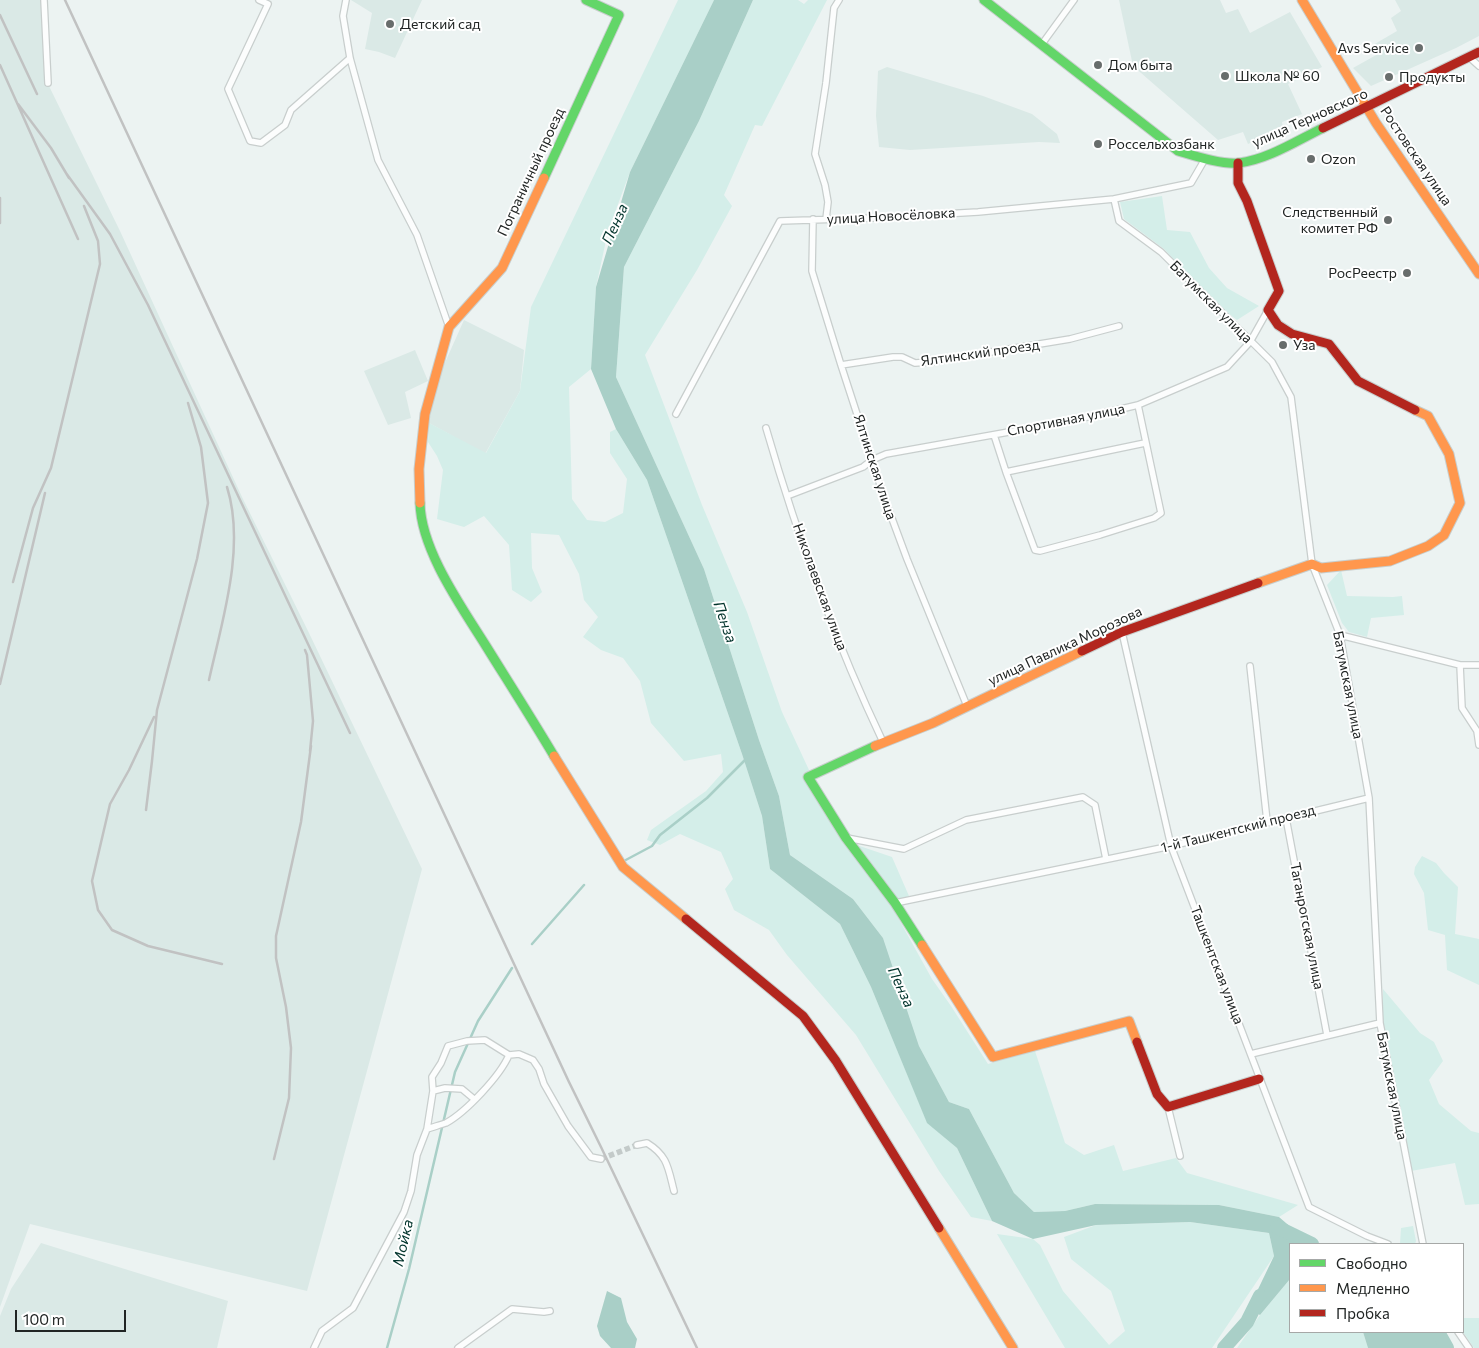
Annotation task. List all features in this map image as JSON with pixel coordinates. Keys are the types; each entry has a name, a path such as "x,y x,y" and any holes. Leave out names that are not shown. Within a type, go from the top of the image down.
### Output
{"street":[{"path":"44,0 48,84"},
{"path":"259,0 268,4 228,89 250,141 261,143 285,125 291,110 350,58"},
{"path":"346,0 343,16 350,58 378,160 417,235 449,327 425,414 419,469 420,514 434,558 460,604 616,858 623,866 803,1016 836,1061 1014,1348"},
{"name":"Пограничный проезд","path":"449,327 502,268 619,15 586,0"},
{"path":"826,219 828,202 815,154 826,83 834,8 839,0"},
{"name":"улица Терновского","path":"984,0 1178,151 1205,159 1238,163 1266,156 1479,52"},
{"path":"1042,44 1074,0"},
{"name":"Ростовская улица","path":"1302,0 1385,136 1479,274"},
{"path":"1470,57 1479,66"},
{"name":"улица Новосёловка","path":"676,414 780,221 978,212 1114,199 1191,183 1205,159"},
{"path":"1238,163 1238,183 1247,201 1279,291 1268,310"},
{"name":"Батумская улица","path":"1114,199 1119,221 1161,252 1272,362 1291,396 1312,564 1340,635 1369,798 1380,1023 1423,1243"},
{"name":"Ялтинская улица","path":"813,219 812,272 841,365 907,559 968,706"},
{"name":"Спортивная улица","path":"787,496 863,467 872,460 886,454 1070,421 1138,406 1227,367 1250,342 1268,310"},
{"name":"улица Павлика Морозова","path":"846,838 808,777 883,742 933,723 1122,632 1312,564 1321,568 1390,561 1428,546 1444,535 1460,503 1449,454 1428,416 1358,381 1329,344 1292,334 1278,325 1268,310"},
{"name":"Ялтинский проезд","path":"841,365 893,357 902,357 915,363 930,362 1070,339 1119,326"},
{"name":"Спортивная улица","path":"994,435 1035,550 1040,551 1154,518 1160,512 1138,406"},
{"name":"Николаевская улица","path":"766,428 810,562 856,684 883,742"},
{"path":"1006,472 1145,443"},
{"name":"Ташкентская улица","path":"1122,632 1171,846 1309,1207 1367,1236 1385,1243"},
{"path":"1340,635 1460,665 1479,665"},
{"path":"1460,665 1462,708 1477,731 1479,745"},
{"path":"1250,666 1267,822"},
{"path":"846,838 904,849 966,820 1083,797 1095,805 1106,859"},
{"name":"1-й Ташкентский проезд","path":"895,904 1171,846 1369,798"},
{"name":"Таганрогская улица","path":"1286,818 1327,1035"},
{"path":"846,838 895,904 994,1057 1129,1021 1157,1094 1168,1108 1180,1156"},
{"path":"1251,1054 1380,1023"},
{"path":"314,1348 322,1332 353,1308 404,1212 411,1191 417,1155 427,1129 434,1091 432,1077 441,1063 448,1046 467,1041 485,1040 509,1055 518,1054 533,1060 539,1069 544,1084 568,1126 592,1157 601,1159"},
{"path":"427,1129 445,1123 461,1113 503,1068 509,1055"},
{"path":"1168,1108 1259,1079"},
{"path":"434,1091 445,1088 462,1089 474,1099"},
{"path":"637,1145 647,1143 658,1150 666,1161 674,1191"},
{"path":"458,1348 512,1309 550,1311"},
{"path":"1459,1333 1468,1348"}],"shaded area":[{"path":"0,0 44,0 48,84 120,231 242,497 422,869 307,1291 30,1224 0,1307"},
{"name":"Детский сад","path":"351,0 422,0 395,58 365,49 372,13"},
{"path":"678,0 714,0 630,172 608,231 596,287 591,369 569,387 572,499 587,520 605,522 623,513 627,479 610,453 610,432 616,429 647,480 762,816 770,869 840,924 871,987 927,1122 957,1148 992,1221 971,1217 939,1171 856,1035 787,955 769,930 734,910 725,889 733,879 721,852 680,834 660,845 647,840 651,830 706,791 723,772 721,754 684,761 651,723 640,681 623,658 601,650 583,637 598,617 584,600 579,574 559,535 531,533 532,568 542,592 531,602 512,590 509,545 484,516 464,527 437,519 443,470 428,442 429,423 486,453 520,391 531,307"},
{"path":"753,0 798,0 804,4 808,0 827,0 762,126 755,125 724,195 732,206 697,270 645,355 702,505 747,612 782,712 809,770 803,777 842,840 892,857 909,896 891,905 932,979 988,1064 1035,1051 1065,1143 1084,1155 1114,1145 1123,1171 1176,1158 1187,1173 1298,1205 1279,1217 1219,1205 1095,1204 1065,1211 1034,1212 1014,1193 969,1109 949,1102 919,1046 883,938 853,899 790,855 779,796 704,569 616,377 624,267 699,121"},
{"name":"Школа № 60","path":"1119,0 1220,0 1226,13 1238,9 1250,33 1290,12 1322,67 1288,84 1302,114 1282,122 1283,128 1248,144 1243,132 1218,140 1133,66"},
{"path":"1395,0 1479,0 1479,36 1371,86 1353,68 1378,54 1373,45 1397,31 1391,18 1401,11"},
{"path":"887,67 983,96 1032,114 1057,134 1060,143 1039,142 910,150 879,147 876,116 878,71"},
{"path":"1162,196 1167,230 1190,232 1209,268 1227,288 1259,306 1237,320 1216,304 1164,249 1124,219 1120,202"},
{"path":"464,320 524,350 520,391 485,454 429,423 435,385"},
{"path":"415,350 428,381 405,392 411,418 388,425 364,371"},
{"path":"1341,570 1347,596 1402,596 1404,615 1371,618 1367,637 1349,632 1342,623 1327,585"},
{"path":"1422,856 1436,863 1458,887 1455,934 1479,939 1479,985 1447,970 1445,935 1428,930 1424,893 1414,874 1415,867"},
{"path":"1383,989 1420,1033 1434,1042 1443,1061 1429,1080 1439,1104 1471,1131 1479,1133 1479,1204 1465,1205 1455,1163 1411,1171 1383,1023"},
{"path":"1190,1222 1269,1233 1274,1256 1212,1348 1065,1348 997,1234 1033,1239 1040,1245 1063,1291 1109,1345 1125,1331 1111,1291 1071,1259 1064,1237 1096,1225"},
{"path":"1413,1226 1415,1243 1400,1243 1401,1228"},
{"path":"41,1243 228,1301 217,1348 0,1348 0,1316 11,1289"},
{"path":"1289,1280 1289,1333 1363,1333 1368,1348 1237,1348 1260,1315"},
{"path":"1464,1318 1479,1318 1479,1348 1474,1348 1464,1333"}],"water":[{"name":"Пенза","path":"714,0 753,0 699,121 624,267 616,377 704,569 779,796 790,855 853,899 883,938 919,1046 949,1102 969,1109 1014,1193 1034,1212 1065,1211 1095,1204 1219,1205 1279,1217 1293,1229 1296,1243 1289,1243 1289,1280 1260,1315 1249,1308 1274,1256 1269,1233 1190,1222 1096,1225 1033,1239 992,1221 957,1148 927,1123 871,987 840,924 770,869 762,816 647,480 616,429 591,369 596,287 630,172"},
{"path":"607,1291 621,1298 627,1322 637,1339 635,1348 611,1348 600,1336 597,1326"},
{"path":"1363,1333 1439,1333 1447,1348 1368,1348"}],"waterway":[{"path":"622,862 652,846 660,835 707,798 746,759"},
{"path":"532,944 584,885"},
{"name":"Мойка","path":"387,1348 409,1269 455,1072 478,1021 512,968"},
{"path":"1277,1227 1310,1243"},
{"path":"1224,1348 1247,1322 1260,1296"},
{"path":"1439,1333 1447,1348"}],"tunnel":[{"path":"601,1159 637,1145"}],"railway":[{"path":"65,0 569,1082 697,1348"},
{"path":"0,15 37,94"},
{"path":"0,65 78,239"},
{"path":"18,104 51,148 69,178"},
{"path":"66,173 110,234 148,305 350,733"},
{"path":"0,198 0,223"},
{"path":"13,582 33,508 51,468 100,264 98,241 84,206"},
{"path":"146,810 157,710 197,559 208,503 201,447 188,403"},
{"path":"209,680 230,584 233,559 234,534 232,510 227,487"},
{"path":"0,684 45,493"},
{"path":"305,650 313,721 310,751"},
{"path":"154,717 129,770 110,804 92,881 98,910 112,930 148,946 222,964"},
{"path":"274,1159 289,1098 291,1048 286,1007 276,958 276,936 301,822 311,746"}],"traffic: fast":[{"path":"544,178 619,15 586,0"},
{"path":"984,0 1178,151 1200,158 1239,163 1272,154 1323,128"},
{"path":"420,503 427,540 444,577 554,756"},
{"path":"875,746 808,777 846,838 895,903 922,945"}],"traffic: slow":[{"path":"1302,0 1376,123 1479,274"},
{"path":"420,503 419,469 425,414 449,327 502,268 544,178"},
{"path":"1258,583 1312,564 1321,568 1390,561 1428,546 1444,535 1460,503 1449,454 1428,416 1415,410"},
{"path":"875,746 933,723 1082,651"},
{"path":"554,756 623,867 686,919"},
{"path":"922,945 993,1057 1129,1021 1137,1042"},
{"path":"939,1228 1013,1348"}],"traffic: jam":[{"path":"1323,128 1479,52"},
{"path":"1238,163 1238,183 1247,201 1279,291 1268,310 1278,325 1292,334 1329,344 1358,381 1415,410"},
{"path":"1082,651 1122,632 1258,583"},
{"path":"686,919 803,1016 836,1061 939,1228"},
{"path":"1137,1042 1157,1094 1168,1107 1259,1079"}],"place":[{"name":"Детский сад","path":"390,24"},
{"name":"Avs Service","path":"1419,48"},
{"name":"Дом быта","path":"1098,65"},
{"name":"Школа № 60","path":"1225,76"},
{"name":"Продукты","path":"1389,77"},
{"name":"Россельхозбанк","path":"1098,144"},
{"name":"Ozon","path":"1311,159"},
{"name":"Следственный комитет РФ","path":"1388,220"},
{"name":"РосРеестр","path":"1407,273"},
{"name":"Уза","path":"1283,345"}]}
